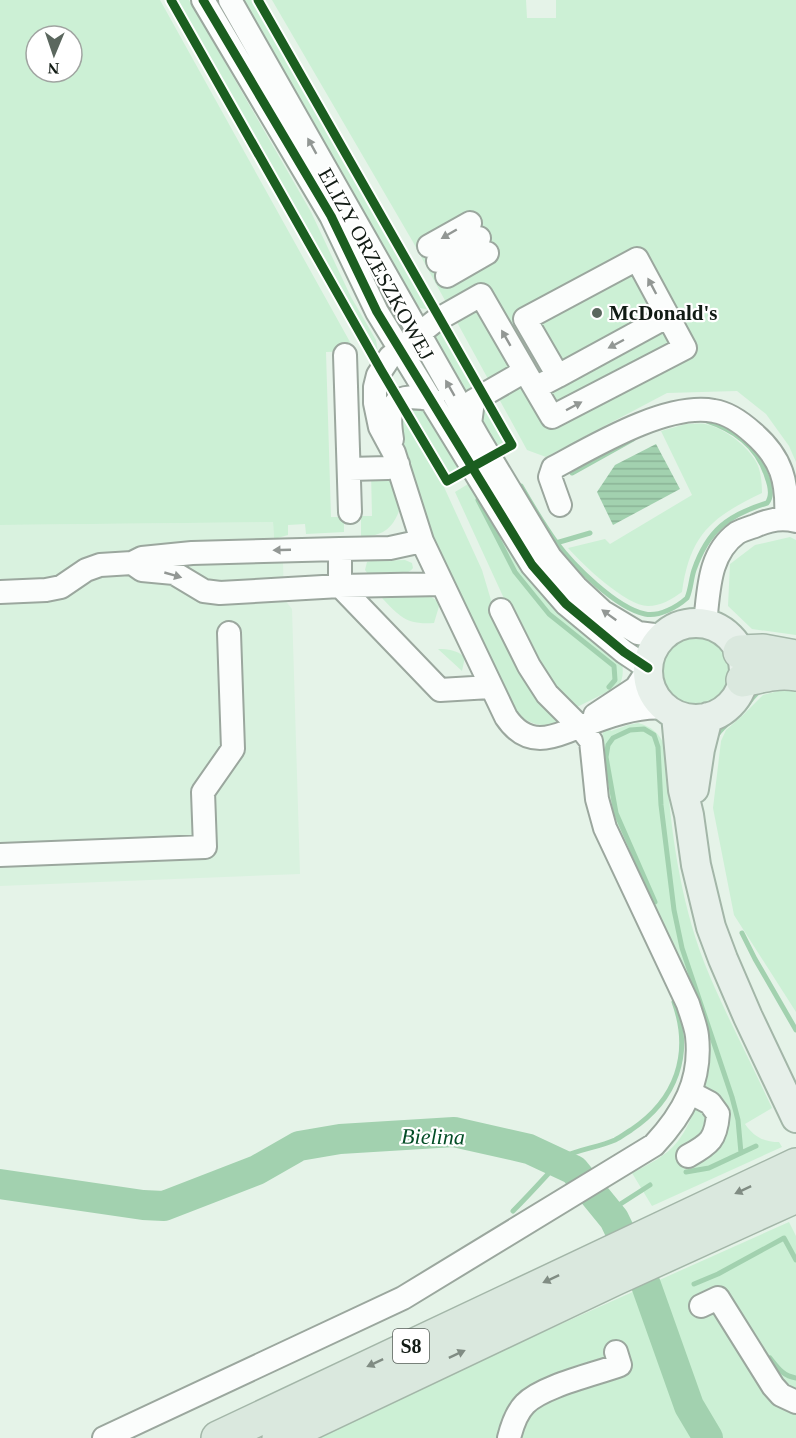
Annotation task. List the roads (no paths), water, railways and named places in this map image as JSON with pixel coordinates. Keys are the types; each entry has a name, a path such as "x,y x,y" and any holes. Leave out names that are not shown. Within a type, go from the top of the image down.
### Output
{"highway":[{"path":"742,666 763,651 796,657"},
{"path":"742,666 796,674"},
{"name":"S8","path":"650,1248 796,1165"},
{"name":"S8","path":"218,1438 650,1248 796,1197"},
{"name":"S8","path":"279,1438 610,1266"}],"main road":[{"path":"689,623 705,623 720,628 732,638 742,666 739,693 731,704 708,717 692,719 671,711 657,699 650,684 648,669 655,646 662,636 675,627 689,623"},
{"path":"671,711 696,865 711,927 740,998 795,1116"},
{"path":"689,815 699,748 708,717"}],"street":[{"name":"ELIZY ORZESZKOWEJ","path":"203,0 331,216 377,312 391,358 433,400 532,565 566,604 648,669"},
{"name":"ELIZY ORZESZKOWEJ","path":"230,0 387,277 427,328 435,363 550,557 576,587 620,624 638,633 662,636"},
{"path":"438,261 479,238"},
{"path":"396,459 380,426 375,403 375,387 391,358 427,328 481,295 552,417 685,348 637,259 525,319 558,376"},
{"path":"470,424 471,405 477,397 530,380 558,376 668,316"},
{"path":"391,358 418,353 435,363"},
{"path":"345,355 350,513"},
{"path":"433,400 408,397 399,401 391,409 389,420 396,459 422,541 490,687 514,728 525,735 538,738 555,737 580,727 654,707 671,711"},
{"path":"560,505 550,477 553,468 655,418 684,410 715,411 741,423 765,443 779,464 788,492 791,520 763,523 738,533 720,552 711,573 705,623"},
{"path":"349,464 385,457 396,459"},
{"path":"0,592 61,587 86,570 100,565 132,563 142,558 192,553 390,548 422,541"},
{"path":"340,549 340,586 440,690 490,687"},
{"path":"132,563 142,570 174,573 204,591 220,593 340,586 442,584"},
{"path":"104,1438 403,1298 654,1145 674,1124 691,1093 696,1064 697,1035 688,1004 605,828 597,799 591,741 548,694 529,666 501,610"},
{"path":"0,855 205,847 203,792 233,749 229,633"},
{"path":"580,727 636,688 648,669"},
{"path":"688,1156 707,1146 717,1131 718,1114 710,1103 691,1093"},
{"path":"701,1306 718,1298 772,1386 781,1395 796,1402"},
{"path":"509,1438 515,1419 525,1404 540,1393 620,1365 616,1352"}],"waterway":[{"path":"521,486 556,542 596,584 634,610 650,615 662,613 687,598 694,570 713,534 730,519 767,503 770,497 769,483 763,466 751,448 734,434 704,420"},
{"path":"572,473 633,439"},
{"path":"478,500 515,572 549,614 614,666 615,680 609,687"},
{"path":"556,543 590,533"},
{"path":"717,735 760,691"},
{"path":"655,902 616,813 606,757 608,745 613,738 630,730 644,729 654,735 658,747 661,805 674,910 682,948 732,1097 738,1120 741,1153"},
{"path":"742,933 796,1030"},
{"path":"513,1211 559,1159 617,1139 647,1118 659,1105 677,1074 681,1057 682,1040 674,1002"},
{"name":"Bielina","path":"0,1184 143,1205 164,1206 257,1170 299,1146 340,1139 454,1132 529,1149 574,1170 614,1219 646,1285 689,1406 708,1438"},
{"path":"686,1172 709,1168 756,1146"},
{"path":"608,1212 650,1185"},
{"path":"694,1284 718,1274 784,1238 796,1260"},
{"path":"770,1358 784,1373 796,1378"}],"place":[{"name":"McDonald's","path":"597,313"}]}
